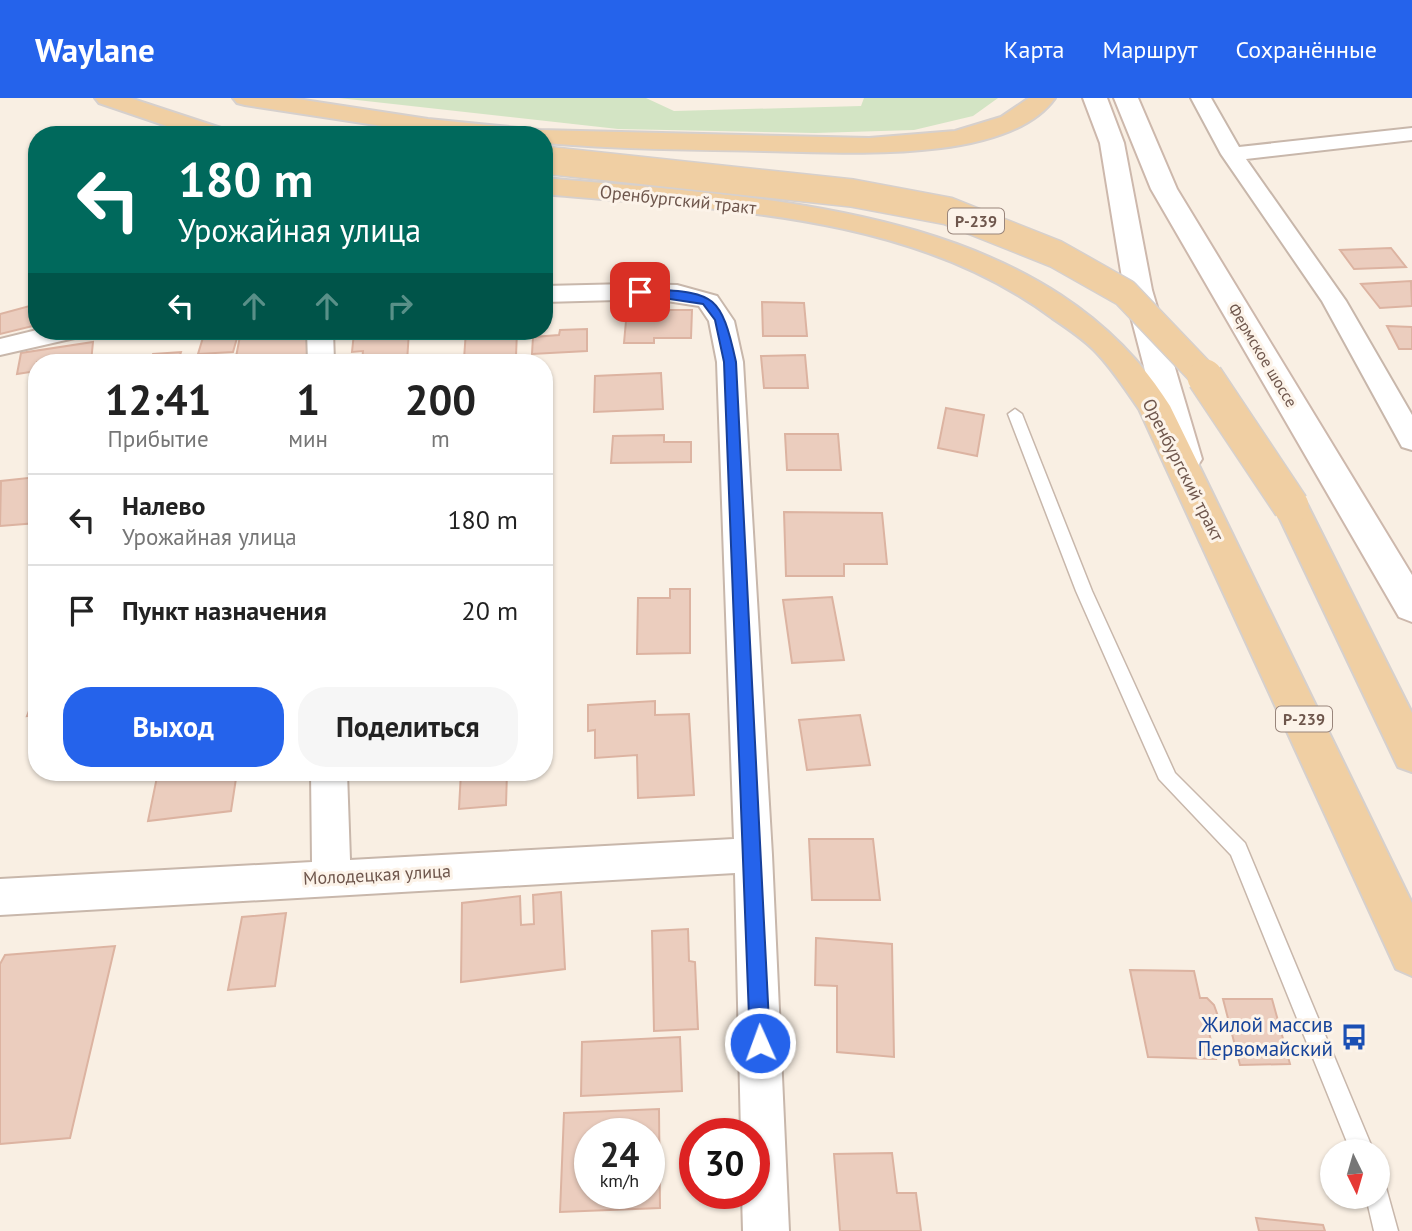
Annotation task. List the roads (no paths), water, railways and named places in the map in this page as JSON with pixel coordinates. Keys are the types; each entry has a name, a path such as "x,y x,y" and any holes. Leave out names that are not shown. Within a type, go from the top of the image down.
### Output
{"main road":[{"path":"107,98 191,126"},
{"path":"220,98 321,126"},
{"path":"245,98 428,126"},
{"path":"553,136 858,145 935,142 1002,126 1027,113 1043,98"},
{"path":"1095,98 1112,143 1138,290 1193,486"},
{"name":"Фермское шоссе","path":"1126,98 1164,189 1412,607"},
{"name":"Оренбургский тракт","path":"553,161 852,193 948,211 1056,254 1125,293 1210,382 1292,506 1412,754"},
{"name":"Оренбургский тракт","path":"553,187 749,206 825,217 902,234 998,271 1053,303 1099,337 1154,406 1412,953"}],"street":[{"path":"1201,98 1232,154 1334,301 1412,440"},
{"path":"1232,154 1412,134"},
{"path":"553,294 640,292 686,295 708,301 721,320 730,362 753,855 766,1231"},
{"path":"0,347 31,340"},
{"path":"329,781 331,877"},
{"name":"Молодецкая улица","path":"0,897 753,855"}],"lane":[{"path":"1015,414 1084,591 1168,779 1238,849 1358,1139"},
{"path":"1381,1209 1386,1231"}],"place":[{"name":"Жилой массив Первомайский","path":"1354,1037"}]}
